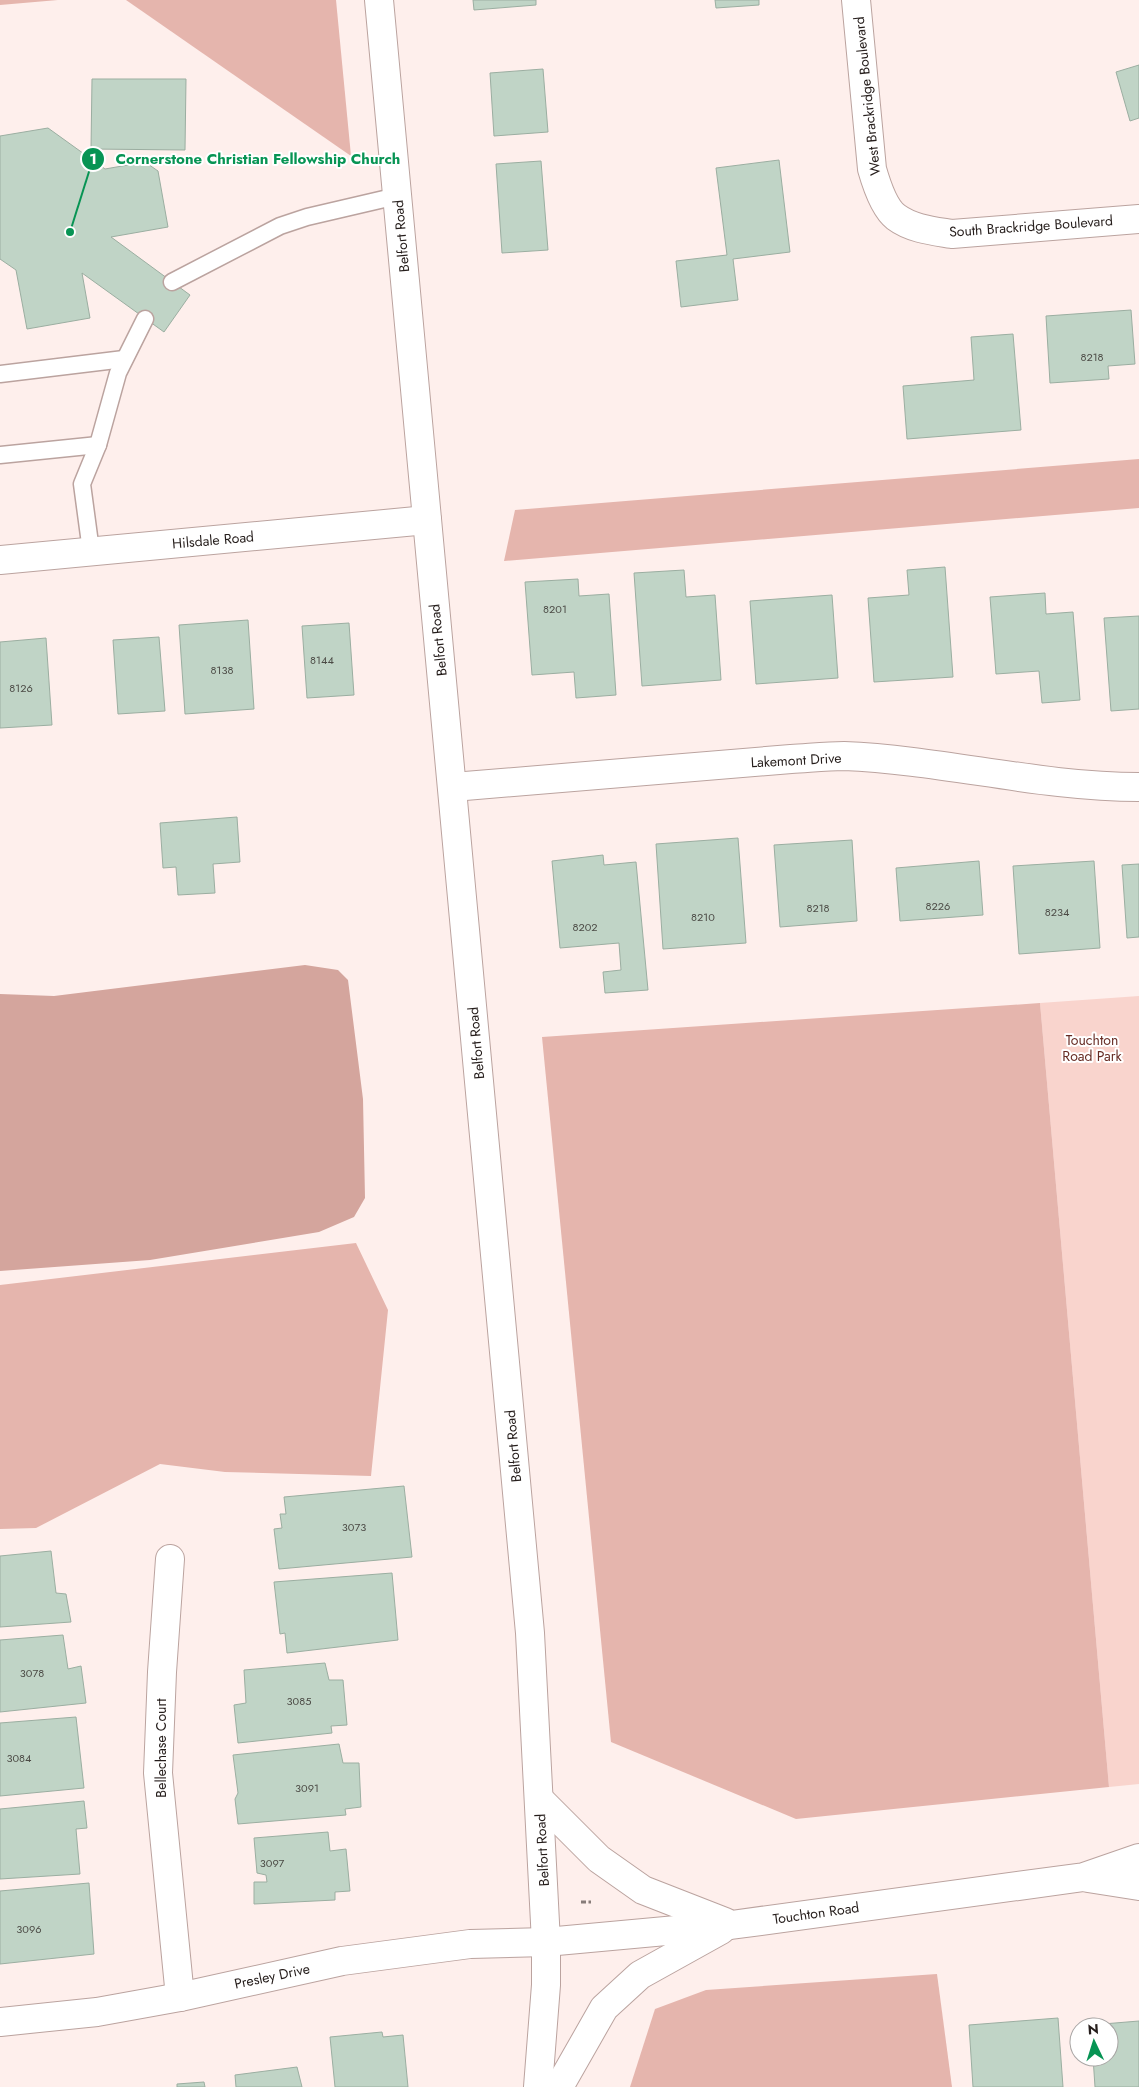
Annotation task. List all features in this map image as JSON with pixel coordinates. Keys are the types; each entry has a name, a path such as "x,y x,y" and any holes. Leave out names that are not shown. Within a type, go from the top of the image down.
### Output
{"street":[{"name":"Belfort Road","path":"379,0 530,1633 546,1942 546,1985 538,2087"},
{"name":"West Brackridge Boulevard","path":"856,0 872,169 880,192 896,217"},
{"name":"South Brackridge Boulevard","path":"896,217 923,229 952,234 1139,219"},
{"name":"Hilsdale Road","path":"0,560 426,520"},
{"name":"Lakemont Drive","path":"453,787 791,758 843,756 899,761 1103,787 1139,787"},
{"name":"Bellechase Court","path":"170,1559 162,1672 158,1773 180,1997"},
{"path":"539,1799 599,1859 643,1890 731,1924"},
{"name":"Touchton Road","path":"546,1942 731,1924 1084,1877 1139,1858"},
{"name":"Touchton Road","path":"1084,1877 1139,1886"},
{"path":"559,2087 604,2008 640,1975 731,1924"},
{"name":"Presley Drive","path":"0,2022 97,2012 180,1997 342,1961 470,1944 546,1942"}],"lane":[{"path":"172,282 280,226 307,217 397,196"},
{"path":"91,551 82,484 98,445 118,373 145,319"},
{"path":"0,374 124,359"},
{"path":"0,455 98,445"}],"path":[{"path":"581,1902 594,1902"}],"green space":[{"name":"Touchton Road Park","path":"1139,996 1139,1784 1109,1787 1040,1003"}],"shaded area":[{"path":"0,0 58,0 0,5"},
{"path":"126,0 336,0 351,156"},
{"path":"1139,459 1139,508 504,561 515,510"},
{"path":"305,965 338,970 348,980 363,1099 365,1198 354,1217 319,1232 150,1260 0,1271 0,994 54,996"},
{"path":"1040,1003 1109,1787 796,1819 611,1742 542,1037"},
{"path":"356,1243 388,1310 371,1476 225,1472 160,1464 36,1528 0,1529 0,1285"},
{"path":"937,1974 952,2087 630,2087 655,2009 706,1990"}],"building":[{"path":"473,0 536,0 536,5 474,10"},
{"path":"715,0 759,0 759,5 716,8"},
{"path":"1139,65 1139,118 1130,121 1116,72"},
{"path":"543,69 548,132 494,136 490,73"},
{"path":"92,79 186,79 185,150 91,149"},
{"path":"48,128 105,169 145,162 158,171 168,227 111,237 190,295 164,332 82,273 90,318 27,329 16,270 0,259 0,136"},
{"path":"779,160 790,252 733,259 738,300 681,307 676,261 727,255 716,168"},
{"path":"541,161 548,250 502,253 496,164"},
{"path":"1131,310 1135,364 1108,366 1109,379 1050,383 1046,316"},
{"path":"1013,334 1021,430 907,439 903,386 974,380 971,337"},
{"path":"945,567 953,677 874,682 868,598 909,595 907,570"},
{"path":"684,570 686,597 715,595 721,680 642,686 634,573"},
{"path":"578,579 579,596 609,594 616,695 576,698 574,672 532,675 525,582"},
{"path":"1045,593 1046,614 1073,612 1080,700 1042,703 1039,671 996,674 990,597"},
{"path":"832,595 838,678 756,684 750,601"},
{"path":"1139,616 1139,709 1111,711 1104,618"},
{"path":"248,620 254,709 185,714 179,625"},
{"path":"349,623 354,695 307,698 302,626"},
{"path":"159,637 165,711 118,714 113,640"},
{"path":"46,638 52,725 0,728 0,642"},
{"path":"237,817 240,862 213,864 215,893 178,895 176,867 163,868 160,823"},
{"path":"738,838 746,943 663,949 656,844"},
{"path":"852,840 857,921 780,927 774,845"},
{"path":"603,855 604,865 636,862 648,990 605,993 603,972 621,970 619,943 560,948 552,861"},
{"path":"979,861 983,915 900,921 896,868"},
{"path":"1094,861 1100,948 1019,954 1013,866"},
{"path":"1139,864 1139,937 1127,938 1122,865"},
{"path":"404,1486 412,1557 279,1569 274,1529 282,1528 280,1514 286,1514 284,1497"},
{"path":"51,1551 56,1593 66,1594 71,1622 0,1627 0,1556"},
{"path":"392,1573 398,1640 287,1653 285,1633 280,1634 274,1582"},
{"path":"63,1635 68,1669 81,1666 86,1703 0,1712 0,1640"},
{"path":"325,1663 329,1680 343,1680 347,1725 331,1726 332,1733 238,1743 234,1705 246,1703 244,1670"},
{"path":"76,1717 84,1788 0,1796 0,1723"},
{"path":"339,1744 343,1763 359,1763 361,1807 345,1809 346,1815 238,1824 235,1799 238,1793 233,1755"},
{"path":"84,1801 87,1828 76,1829 80,1874 0,1879 0,1809"},
{"path":"328,1832 330,1851 346,1849 350,1891 335,1892 335,1900 254,1904 254,1882 267,1882 266,1875 257,1873 254,1838"},
{"path":"89,1883 94,1954 0,1964 0,1891"},
{"path":"1058,2018 1063,2087 973,2087 969,2025"},
{"path":"1139,2021 1139,2087 1095,2087 1094,2067 1119,2067 1119,2023"},
{"path":"382,2032 383,2037 403,2035 408,2087 335,2087 330,2037"},
{"path":"297,2067 302,2087 236,2087 235,2075"},
{"path":"204,2082 205,2087 177,2087 177,2084"}],"place":[{"name":"Cornerstone Christian Fellowship Church","path":"70,232"}]}
